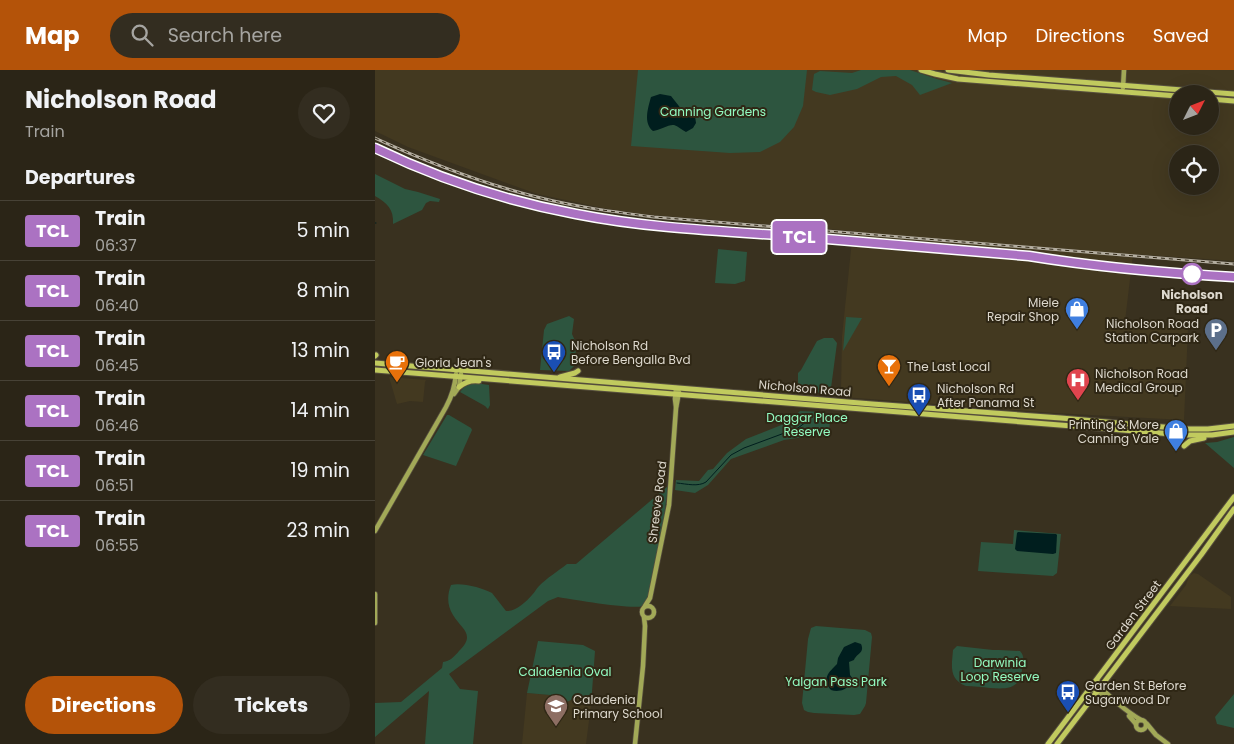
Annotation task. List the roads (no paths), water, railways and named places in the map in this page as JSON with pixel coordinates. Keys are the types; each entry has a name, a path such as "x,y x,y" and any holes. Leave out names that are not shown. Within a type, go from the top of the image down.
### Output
{"main road":[{"path":"921,70 958,79 1169,95"},
{"path":"947,70 1234,94"},
{"path":"1219,100 1234,101"},
{"name":"Nicholson Road","path":"375,363 1234,432"},
{"name":"Nicholson Road","path":"375,370 1185,435 1212,435 1225,431 1234,425"},
{"path":"557,378 578,371"},
{"path":"459,387 469,381 497,382 504,380"},
{"path":"773,395 771,397 772,400 783,400 793,404"},
{"path":"1184,446 1190,441 1220,436 1225,431"},
{"name":"Garden Street","path":"1048,744 1234,497"},
{"path":"1221,515 1234,503"},
{"name":"Garden Street","path":"1057,744 1234,509"},
{"path":"1127,640 1131,641 1147,624"}],"street":[{"path":"1123,92 1125,70"},
{"path":"375,537 378,526 453,395 459,370"},
{"path":"453,395 459,387 458,376"},
{"name":"Shreeve Road","path":"645,626 654,613 651,598 669,505 677,388"},
{"path":"375,594 375,623"},
{"name":"Shreeve Road","path":"635,744 645,626 644,616 641,611 651,598"},
{"path":"645,606 652,607"},
{"path":"644,616 649,618"},
{"path":"1097,680 1099,689 1132,718 1139,730 1146,727"},
{"path":"1089,690 1099,689 1134,716 1145,722 1146,727 1168,744"},
{"path":"1136,724 1141,720"}],"water":[{"path":"660,94 671,96 686,115 695,116 696,123 693,128 686,132 674,125 653,131 650,128 647,120 651,97"},
{"path":"1018,532 1056,534 1056,553 1017,551 1015,549"},
{"path":"855,642 861,644 862,649 854,660 849,662 850,675 853,679 843,690 831,690 826,679 827,676 837,664 844,647"}],"waterway":[{"path":"677,483 703,484 731,455 744,448 798,428 810,419"}],"railway":[{"path":"375,138 434,164 475,179 552,201 610,211 654,217 1234,264"},
{"path":"375,148 448,179 473,187 550,209 603,219 630,223 941,249 1131,269 1234,277"}],"train":[{"name":"TCL","path":"375,148 402,161 485,192 535,206 603,219 675,228 1029,256 1138,270 1234,277"}],"place":[{"name":"Nicholson Road","path":"1192,274"},
{"name":"Miele Repair Shop","path":"1077,330"},
{"name":"Nicholson Road Station Carpark","path":"1216,351"},
{"name":"Nicholson Rd Before Bengalla Bvd","path":"554,373"},
{"name":"Gloria Jean's","path":"397,383"},
{"name":"The Last Local","path":"889,387"},
{"name":"Nicholson Road Medical Group","path":"1078,401"},
{"name":"Nicholson Rd After Panama St","path":"919,416"},
{"name":"Printing & More Canning Vale","path":"1176,452"},
{"name":"Garden St Before Sugarwood Dr","path":"1068,713"},
{"name":"Caladenia Primary School","path":"556,727"}],"park label":[{"name":"Canning Gardens","path":"713,111"},
{"name":"Daggar Place Reserve","path":"807,424"},
{"name":"Darwinia Loop Reserve","path":"1000,669"},
{"name":"Caladenia Oval","path":"565,671"},
{"name":"Yalgan Pass Park","path":"836,681"}]}
